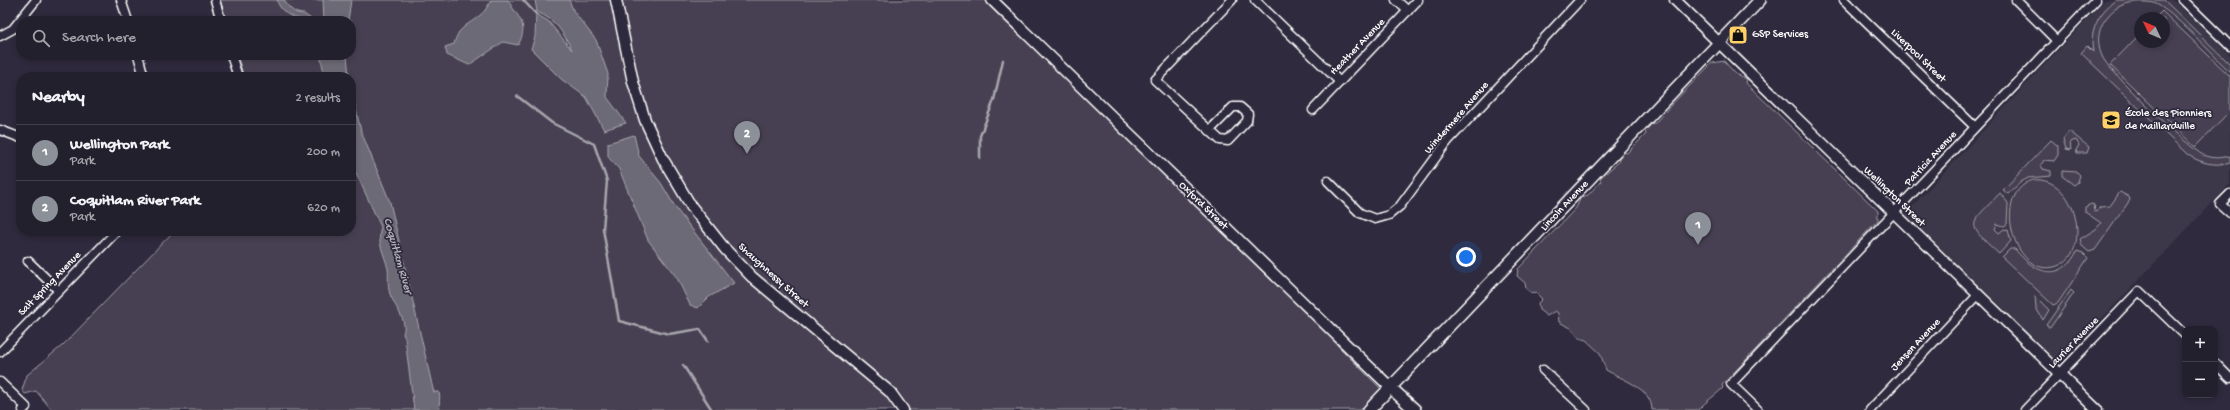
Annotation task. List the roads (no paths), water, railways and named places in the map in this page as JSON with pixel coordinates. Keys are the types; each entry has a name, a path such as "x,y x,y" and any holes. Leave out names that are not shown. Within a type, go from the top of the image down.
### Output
{"main road":[{"name":"Lincoln Avenue","path":"1369,410 1760,0"},
{"name":"Oxford Street","path":"1391,388 1415,410"}],"street":[{"path":"26,16 36,0"},
{"path":"121,0 126,16"},
{"path":"215,0 220,16"},
{"name":"Shaughnessy Street","path":"616,0 633,82 645,120 663,159 691,206 725,249 752,277 890,392 903,410"},
{"name":"Oxford Street","path":"992,0 1391,388"},
{"path":"1210,130 1233,107 1240,107 1248,114 1247,121 1228,141 1220,140 1155,80 1232,0"},
{"path":"1255,0 1340,82"},
{"path":"1396,0 1408,11"},
{"name":"Heather Avenue","path":"1313,110 1418,0"},
{"name":"Windermere Avenue","path":"1328,181 1360,213 1375,219 1389,214 1400,206 1448,141 1580,0"},
{"name":"Wellington Street","path":"1675,0 2097,410"},
{"name":"Liverpool Street","path":"1844,0 1975,127"},
{"path":"2016,0 2057,41"},
{"name":"Patricia Avenue","path":"1758,410 1732,384 2096,0"},
{"path":"2183,0 2230,46"},
{"path":"0,36 16,31"},
{"path":"139,60 143,72"},
{"path":"233,60 236,72"},
{"path":"0,130 16,136"},
{"path":"2230,194 2220,204 2230,213"},
{"name":"Salt Spring Avenue","path":"0,352 112,236"},
{"path":"28,261 59,291"},
{"name":"Laurier Avenue","path":"2025,410 2139,291 2182,332"},
{"name":"Jensen Avenue","path":"1870,410 1978,295"},
{"path":"2218,366 2230,378"},
{"path":"1544,370 1586,410"},
{"path":"0,382 24,408"}],"water":[{"path":"277,0 284,0 292,10 307,16 292,16 282,10"},
{"path":"323,0 351,0 349,16 324,16"},
{"path":"491,0 508,0 521,21 523,32 518,45 503,42 469,65 447,55 445,47 454,44 459,32 484,11"},
{"path":"535,0 569,0 574,12 596,40 608,74 607,97 626,123 604,130 586,97 561,79 531,49 535,37 536,14 548,21 572,50 558,27 544,15 537,12"},
{"path":"321,60 347,60 349,72 324,72"},
{"name":"Coquitlam River","path":"356,110 361,131 390,202 433,389 434,392 439,392 440,394 440,410 414,410 405,338 403,334 404,324 389,291 388,269 380,243 381,227 356,173"},
{"path":"634,135 639,156 661,183 677,210 734,283 709,297 698,308 690,305 677,278 648,240 619,169 608,157 608,143"}],"waterway":[{"path":"523,0 536,14"},
{"path":"980,158 980,136 994,100 1003,60"},
{"path":"517,96 552,123 594,144 607,181 603,229 619,321 669,334 700,329 708,341"},
{"path":"683,365 712,410"}],"place":[{"name":"GSP Services","path":"1738,35"},
{"name":"École des Pionniers de Maillardville","path":"2111,120"},
{"name":"Coquitlam River Park","path":"747,154"},
{"name":"Wellington Park","path":"1698,245"}]}
